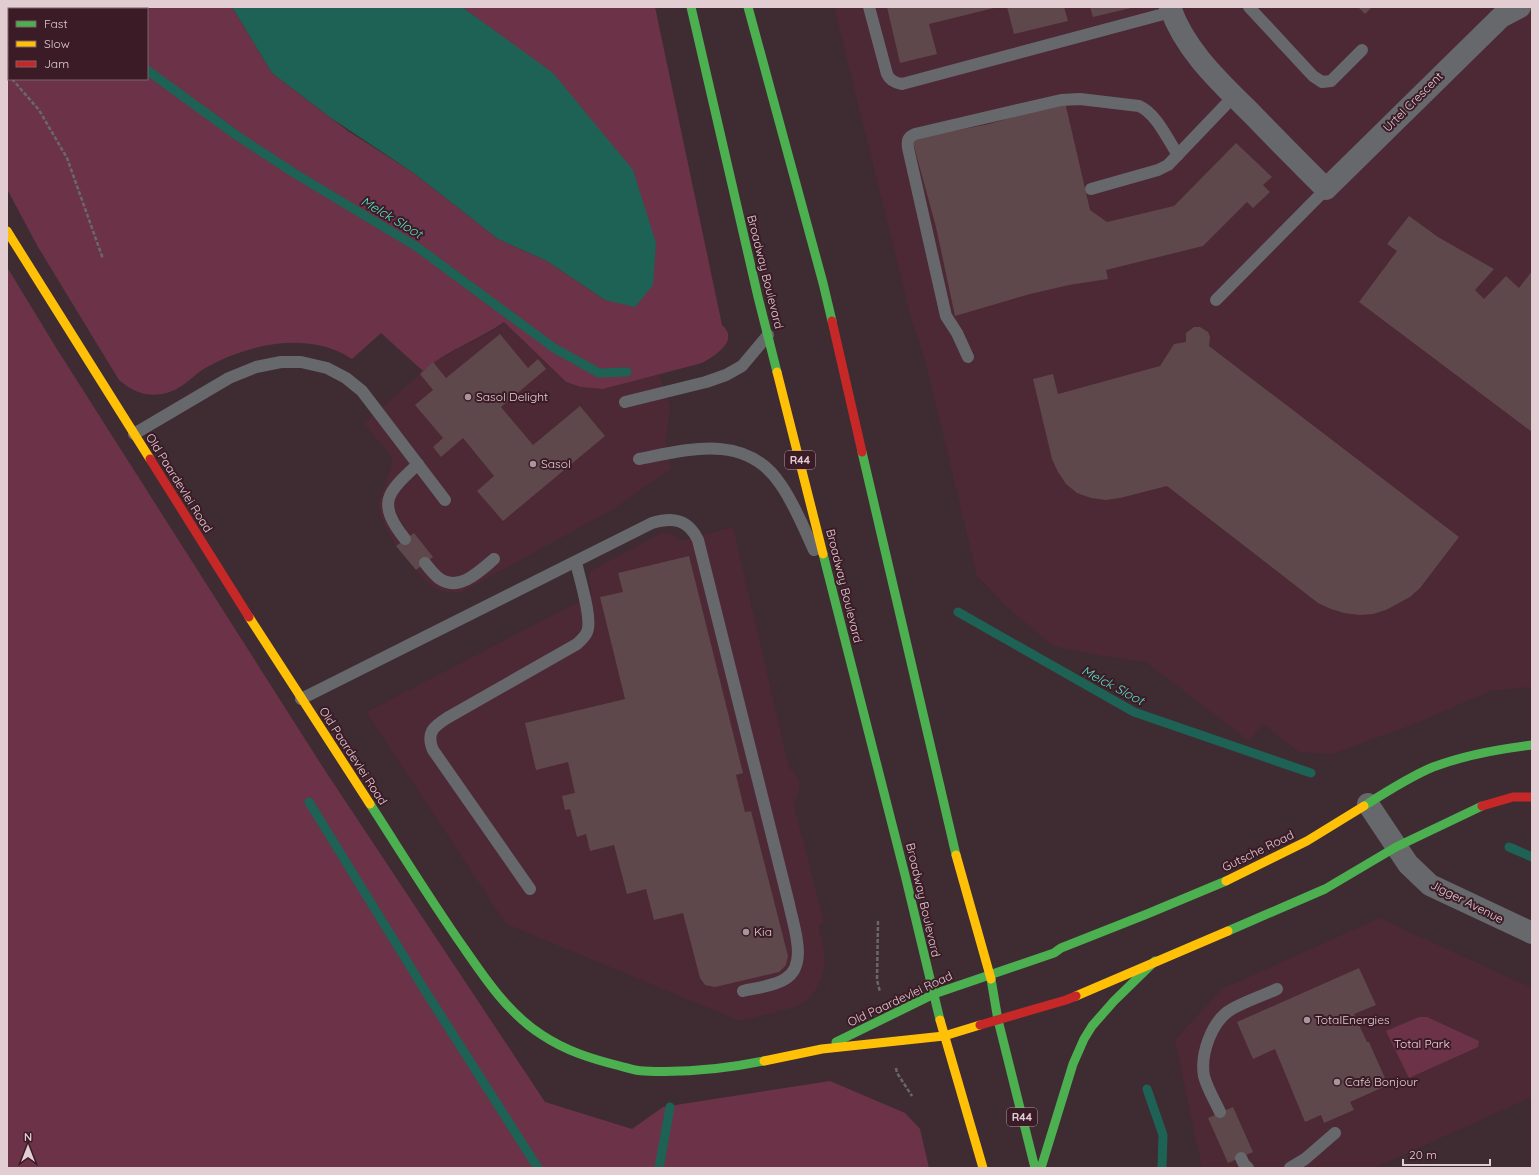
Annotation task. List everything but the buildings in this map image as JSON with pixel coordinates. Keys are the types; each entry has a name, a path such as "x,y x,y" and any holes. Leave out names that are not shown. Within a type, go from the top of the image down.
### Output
{"street":[{"name":"Broadway Boulevard","path":"691,7 756,289 832,585 944,1036 983,1168"},
{"name":"R44","path":"748,7 823,283 957,858 990,974 998,1020 1035,1168"},
{"name":"Urtel Crescent","path":"1326,189 1503,12 1520,7"},
{"path":"1170,9 1181,32 1215,77 1326,189"},
{"name":"Old Paardevlei Road","path":"7,231 301,699 452,931 490,986 515,1013 541,1036 567,1050 600,1061 642,1071 684,1071 744,1065 822,1049 944,1036 998,1020"},
{"name":"Gutsche Road","path":"990,974 1054,953 1061,948 1188,898 1289,851 1406,781 1433,768 1464,758 1502,749 1532,745"},
{"path":"998,1020 1066,1000 1325,889 1396,846 1480,806 1513,798 1532,797"},
{"name":"Jigger Avenue","path":"1368,804 1408,864 1430,885 1532,934"},
{"path":"1041,1168 1073,1064 1084,1039 1092,1026 1114,1001 1155,961"},
{"name":"Old Paardevlei Road","path":"822,1049 934,994 990,974"}],"lane":[{"path":"869,7 887,74 890,79 902,84 1170,9"},
{"path":"1249,7 1312,76 1322,82 1330,82 1362,50"},
{"path":"1091,189 1158,170 1168,165 1234,96"},
{"path":"968,357 957,333 946,316 908,148 908,140 910,136 1061,100 1080,99 1144,107 1152,116 1178,155"},
{"name":"Urtel Crescent","path":"1216,300 1326,189"},
{"path":"625,402 706,382 726,375 742,366 768,335"},
{"path":"134,434 229,378 256,367 281,362 302,362 327,368 346,378 362,391 445,500"},
{"path":"639,459 695,448 711,447 734,451 762,463 772,473 788,495 832,585"},
{"path":"405,539 390,518 388,505 395,485 418,464"},
{"path":"301,699 652,523 660,520 678,520 687,525 694,532 698,540 787,896 798,946 797,966 785,980 743,991"},
{"path":"425,563 439,579 453,583 461,582 476,574 494,559"},
{"path":"530,889 433,750 430,738 434,727 447,718 577,644 584,637 588,632 589,622 576,562"},
{"path":"1220,1112 1204,1077 1204,1053 1213,1029 1231,1010 1277,989"},
{"path":"1290,1168 1304,1159 1335,1133"},
{"path":"1241,1158 1248,1168"}],"path":[{"path":"13,80 39,110 67,158 104,259"}],"shaded area":[{"path":"232,7 462,7 553,73 633,170 656,243 653,285 635,307 605,300 547,261 498,239 415,174 331,118 272,73"},
{"path":"834,7 1532,7 1532,687 1490,691 1420,722 1332,754 1299,752 1263,724 1249,741 1146,662 1103,656 1053,646 1008,608 977,576 924,356 911,318"},
{"path":"504,322 566,383 603,389 659,374 670,407 666,442 671,469 612,510 462,592 446,592 436,589 427,583 396,546 385,526 378,505 391,468 392,458 364,424 433,362 494,330"},
{"path":"733,527 789,768 795,774 799,783 799,791 794,805 824,923 818,925 824,951 825,965 821,980 815,991 807,1000 796,1007 740,1021 506,924 366,712 592,595 588,575 592,570 662,533 672,534 681,541"},
{"path":"1379,918 1532,988 1532,1097 1374,1168 1202,1168 1175,1040 1222,989"}],"green space":[{"path":"7,7 232,7 272,73 348,131 415,174 498,239 547,261 605,300 482,22 462,7 655,7 722,325 727,331 728,336 724,347 702,363 603,389 581,387 566,382 504,322 442,357 423,371 381,333 352,359 335,350 316,345 297,343 257,347 237,353 219,361 202,370 172,391 158,395 151,395 131,389 119,380 38,247 7,189"},
{"path":"7,267 55,346 324,769 545,1102 632,1129 663,1107 830,1081 905,1113 920,1129 929,1168 7,1168"},
{"name":"Total Park","path":"1419,1017 1427,1017 1479,1041 1478,1047 1409,1078 1386,1031"}],"waterway":[{"name":"Melck Sloot","path":"148,71 236,135 294,173 417,247 554,348 599,373 627,372"},
{"name":"Melck Sloot","path":"958,612 1134,712 1311,773"},
{"path":"309,802 424,989 538,1168"},
{"name":"Melck Sloot","path":"1509,847 1532,857"},
{"path":"1147,1089 1163,1135 1162,1168"},
{"path":"659,1168 670,1107"}],"traffic: fast":[{"path":"691,7 758,297 777,372"},
{"path":"748,7 832,321"},
{"path":"862,452 956,855"},
{"path":"823,554 905,875 940,1020"},
{"path":"1364,806 1406,780 1433,767 1482,753 1532,745"},
{"path":"370,804 472,960 499,996 530,1027 551,1041 580,1054 641,1071 704,1070 764,1061"},
{"path":"1228,931 1325,889 1396,847 1482,806"},
{"path":"836,1042 934,994 1054,953 1061,948 1226,881"},
{"path":"1041,1168 1073,1064 1084,1039 1092,1026 1114,1001 1155,961"},
{"path":"991,979 998,1020 1035,1168"}],"traffic: slow":[{"path":"7,231 150,459"},
{"path":"777,372 823,554"},
{"path":"249,617 370,804"},
{"path":"1226,881 1307,841 1364,806"},
{"path":"956,855 991,979"},
{"path":"1076,996 1228,931"},
{"path":"940,1020 983,1168"},
{"path":"764,1061 822,1049 944,1036 980,1025"}],"traffic: jam":[{"path":"832,321 862,452"},
{"path":"150,459 249,617"},
{"path":"1482,806 1513,797 1532,797"},
{"path":"980,1025 1076,996"}],"place":[{"name":"Sasol Delight","path":"468,397"},
{"name":"Sasol","path":"533,464"},
{"name":"Kia","path":"746,932"},
{"name":"TotalEnergies","path":"1307,1020"},
{"name":"Café Bonjour","path":"1337,1082"}]}
